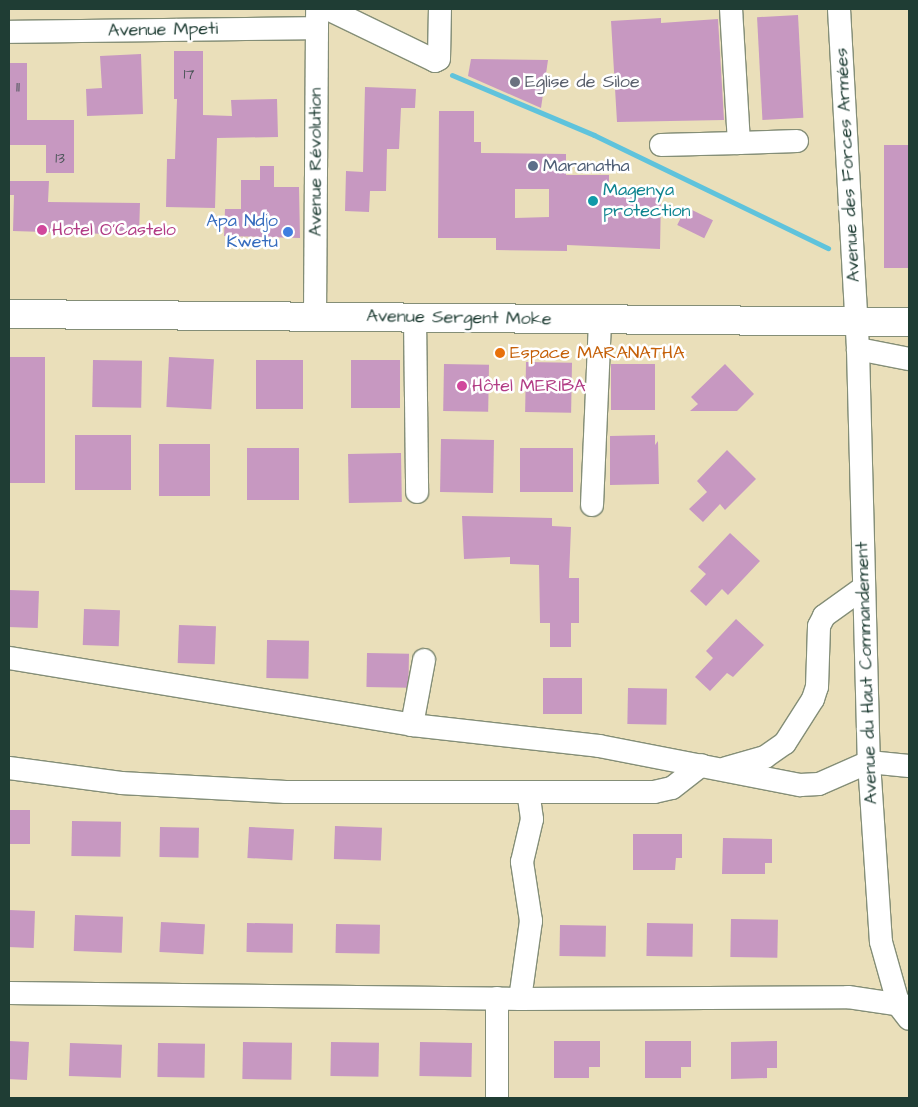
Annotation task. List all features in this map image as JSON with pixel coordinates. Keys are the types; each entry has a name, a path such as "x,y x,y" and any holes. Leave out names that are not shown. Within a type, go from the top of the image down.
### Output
{"main road":[{"name":"Avenue Sergent Moke","path":"9,314 909,322"}],"street":[{"path":"328,9 435,60 439,59 440,9"},
{"path":"732,9 739,143"},
{"name":"Avenue des Forces Armées","path":"839,9 856,322"},
{"name":"Avenue Mpeti","path":"9,32 317,19"},
{"name":"Avenue Révolution","path":"315,316 317,19"},
{"path":"661,145 797,142"},
{"path":"415,317 417,492"},
{"path":"592,505 600,320"},
{"name":"Avenue du Haut Commandement","path":"856,322 869,762 881,942 904,1001"},
{"path":"858,348 909,359"},
{"path":"9,768 121,783 286,792 663,791 712,767 765,757 785,743 814,698 818,677 818,626 824,616 863,588"},
{"path":"9,658 412,725 599,746 800,785 819,784 869,762 909,766"},
{"path":"412,725 424,660"},
{"path":"520,999 531,922 522,862 532,819 528,792"},
{"path":"9,993 520,999 848,997 904,1001"},
{"path":"496,1098 497,998"}],"building":[{"path":"798,15 803,118 762,120 757,17"},
{"path":"661,18 661,23 718,19 724,120 617,122 611,21"},
{"path":"174,51 203,51 203,115 232,116 231,100 277,99 278,137 217,138 215,208 166,207 167,159 175,159 177,99 174,99"},
{"path":"141,54 143,114 87,116 86,89 102,88 100,56"},
{"path":"471,59 548,60 541,108 468,76"},
{"path":"9,63 27,63 27,120 74,120 74,173 46,173 46,145 9,145"},
{"path":"365,87 416,89 415,108 401,108 399,149 387,149 386,191 370,191 369,212 345,211 346,171 363,172"},
{"path":"439,111 474,111 474,142 481,142 481,153 566,154 566,175 609,175 609,195 661,196 660,249 567,245 567,251 496,250 496,238 438,238","holes":["515,189 549,189 549,217 515,218"]},
{"path":"884,145 909,145 909,268 884,268"},
{"path":"260,166 274,166 274,187 299,187 300,238 224,236 225,209 241,209 241,180 260,180"},
{"path":"9,181 49,181 48,202 140,203 139,235 13,231 14,195 9,195"},
{"path":"686,207 713,220 704,238 677,225"},
{"path":"9,357 45,357 45,483 9,483"},
{"path":"169,357 214,359 211,409 166,407"},
{"path":"93,360 142,361 141,408 92,407"},
{"path":"256,360 303,360 303,409 256,409"},
{"path":"351,360 400,360 400,408 351,408"},
{"path":"526,362 572,363 571,413 525,412"},
{"path":"444,364 489,365 488,412 443,411"},
{"path":"611,364 655,364 655,410 611,410"},
{"path":"725,364 754,394 737,411 690,411 698,404 691,397"},
{"path":"75,435 131,435 131,490 75,490"},
{"path":"655,435 655,445 658,441 659,484 610,485 610,436"},
{"path":"441,439 494,440 493,493 440,492"},
{"path":"159,444 210,444 210,496 159,496"},
{"path":"247,448 299,448 299,500 247,500"},
{"path":"520,448 573,448 573,492 520,492"},
{"path":"727,450 756,479 725,510 720,504 703,522 689,509 707,492 697,481"},
{"path":"401,453 402,502 349,503 348,454"},
{"path":"462,516 552,518 552,526 571,527 569,578 579,578 579,623 571,623 571,647 550,647 550,623 540,623 539,565 510,564 510,557 464,559"},
{"path":"730,533 760,561 728,595 722,589 706,606 690,591 706,574 698,567"},
{"path":"9,590 39,591 38,628 9,627"},
{"path":"84,609 120,610 119,646 83,645"},
{"path":"736,619 764,645 733,677 727,673 710,691 695,677 713,658 706,651"},
{"path":"179,625 216,626 215,664 178,663"},
{"path":"267,640 309,641 308,679 266,678"},
{"path":"367,653 409,654 408,688 366,687"},
{"path":"543,678 582,678 582,714 543,714"},
{"path":"628,688 667,689 666,725 627,724"},
{"path":"9,810 30,810 30,844 9,844"},
{"path":"72,821 121,822 120,857 71,856"},
{"path":"335,826 382,828 381,861 334,859"},
{"path":"160,827 199,828 198,858 159,857"},
{"path":"249,827 294,829 292,860 247,858"},
{"path":"633,834 682,834 682,858 676,858 675,870 633,870"},
{"path":"723,838 772,839 772,863 765,863 765,874 722,874"},
{"path":"9,910 35,911 34,948 9,947"},
{"path":"75,915 123,917 122,953 74,951"},
{"path":"731,919 778,920 777,958 730,957"},
{"path":"161,922 205,924 203,954 159,952"},
{"path":"247,923 293,924 292,953 246,952"},
{"path":"647,923 693,924 692,957 646,956"},
{"path":"336,924 380,925 379,954 335,953"},
{"path":"560,925 606,926 605,957 559,956"},
{"path":"9,1041 29,1042 27,1080 9,1079"},
{"path":"554,1041 600,1041 600,1067 589,1067 589,1078 554,1078"},
{"path":"645,1041 691,1041 691,1067 681,1067 681,1078 645,1078"},
{"path":"777,1041 777,1068 767,1068 767,1078 731,1079 731,1042"},
{"path":"243,1042 292,1043 291,1080 242,1079"},
{"path":"331,1042 379,1043 378,1077 330,1076"},
{"path":"420,1042 472,1043 471,1077 419,1076"},
{"path":"70,1043 122,1045 121,1078 69,1076"},
{"path":"158,1043 205,1044 204,1078 157,1077"}],"waterway":[{"path":"452,75 594,135 828,248"}],"place":[{"name":"Eglise de Siloe","path":"515,82"},
{"name":"Maranatha","path":"533,166"},
{"name":"Magenya protection","path":"593,201"},
{"name":"Hotel O'Castelo","path":"42,230"},
{"name":"Apa Ndjo Kwetu","path":"288,232"},
{"name":"Espace MARANATHA","path":"500,353"},
{"name":"Hôtel MERIBA","path":"462,386"}]}
